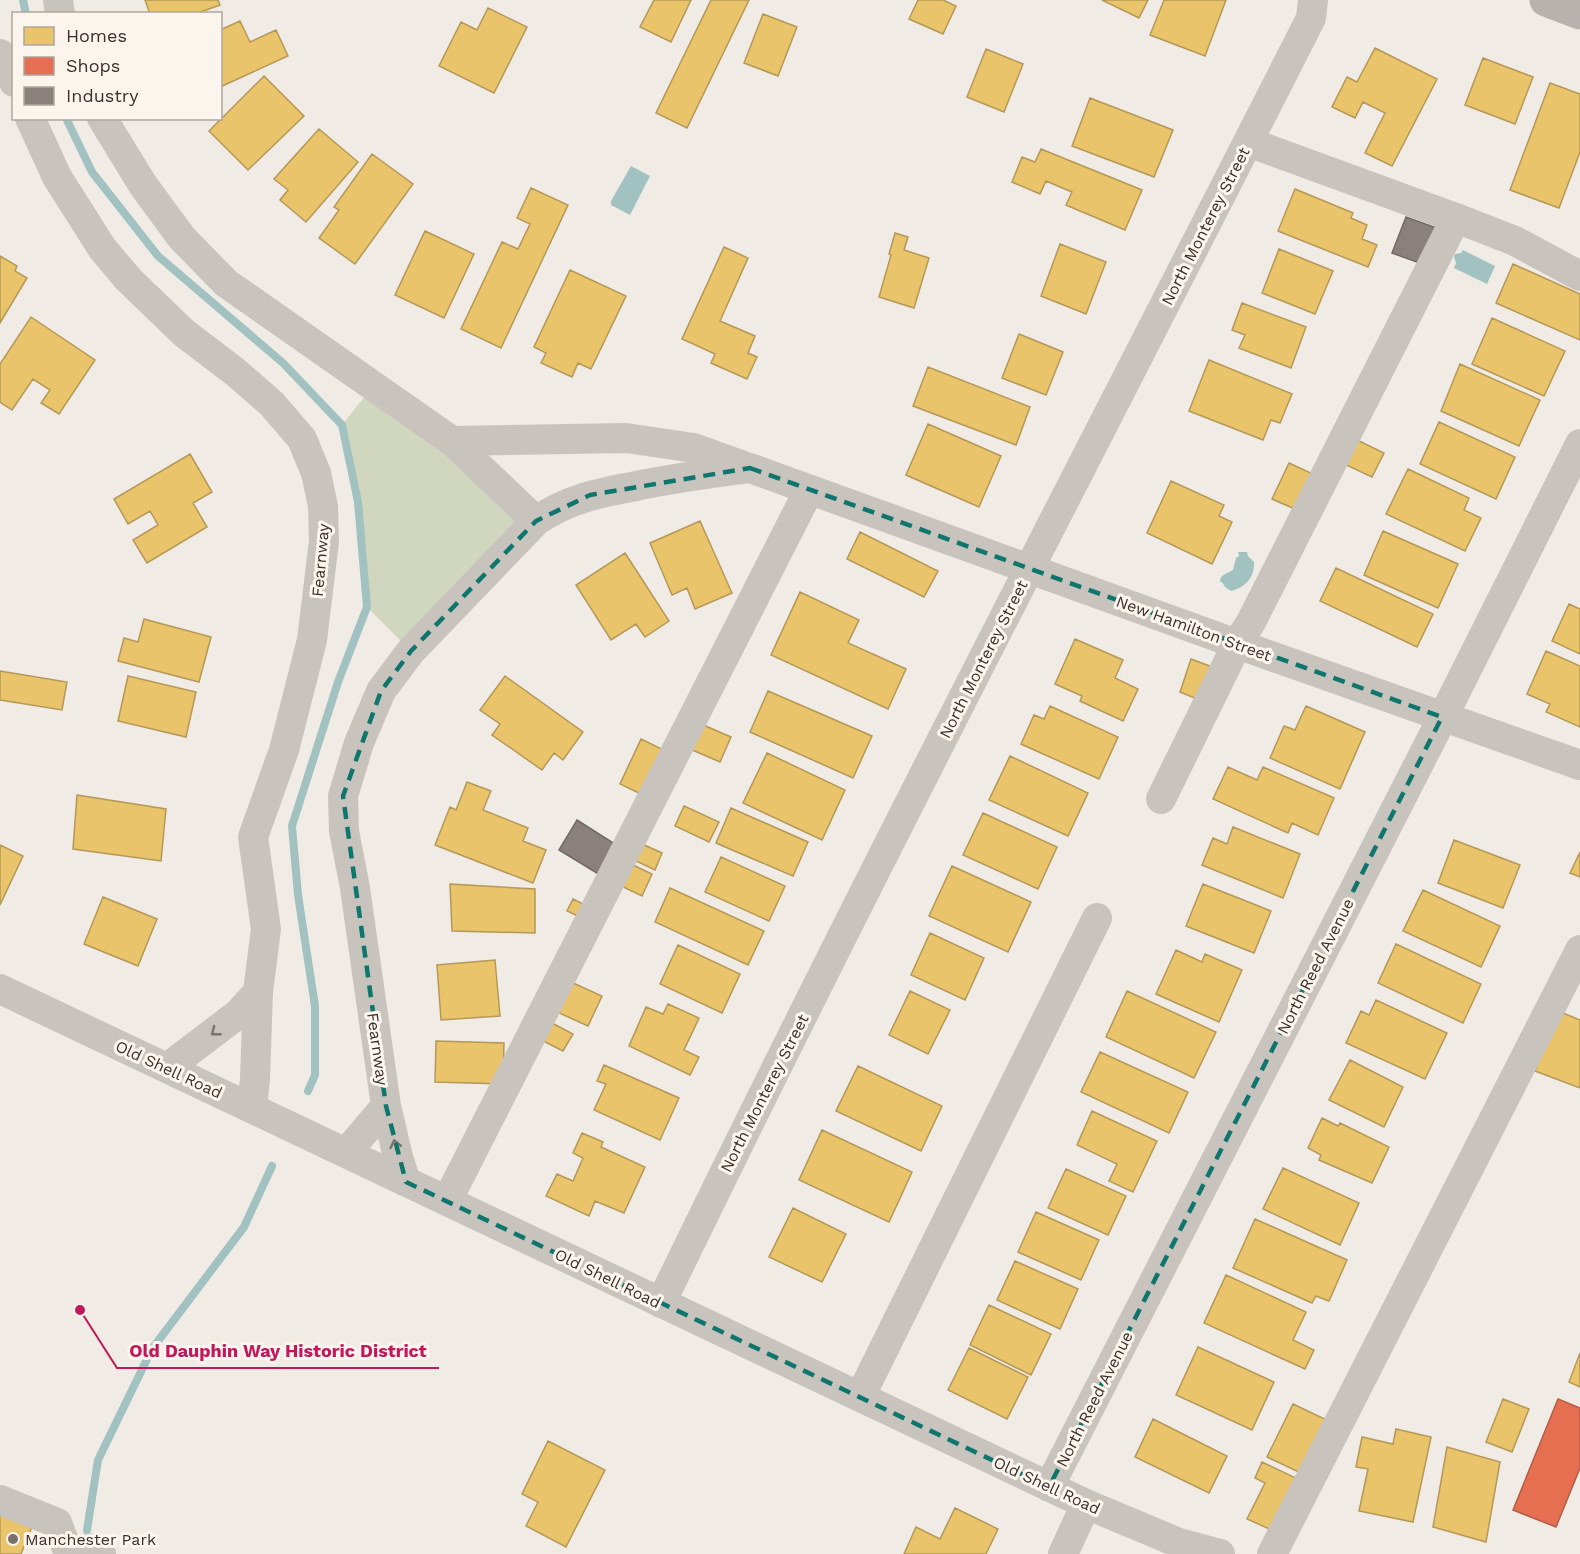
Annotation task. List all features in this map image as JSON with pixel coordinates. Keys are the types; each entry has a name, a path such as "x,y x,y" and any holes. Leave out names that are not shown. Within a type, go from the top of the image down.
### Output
{"main road":[{"path":"1546,0 1580,13"}],"street":[{"name":"North Monterey Street","path":"661,1303 717,1185 1029,568 1319,6"},
{"path":"0,54 12,78"},
{"name":"Fearnway","path":"31,120 57,177 102,248 128,279 184,333 271,402 302,439 316,473 323,506 324,541 312,640 284,750 253,837 266,929 258,992 252,1108"},
{"path":"103,120 143,185 182,238 226,283 452,441 536,521"},
{"path":"1248,142 1515,241 1580,276"},
{"path":"1161,800 1237,644 1251,622 1456,218"},
{"name":"Fearnway","path":"452,441 626,438 694,448 809,490"},
{"name":"North Reed Avenue","path":"1049,1487 1580,444"},
{"name":"Fearnway","path":"406,1182 386,1106 355,888 344,831 343,796 359,743 381,691 411,651 536,521 554,509 590,495 678,477 750,468"},
{"path":"447,1201 809,490"},
{"name":"New Hamilton Street","path":"809,490 1580,765"},
{"path":"860,1398 1097,918"},
{"path":"1272,1554 1580,950"},
{"name":"Old Shell Road","path":"0,989 1049,1487 1179,1543 1220,1554"},
{"path":"167,1068 238,1014 258,992"},
{"name":"Fearnway","path":"346,1153 386,1106"},
{"path":"0,1500 57,1523 69,1554 89,1548 101,1554"},
{"path":"1064,1554 1086,1504"}],"highlighted area":[{"path":"750,468 1442,717 1049,1487 406,1182 386,1106 343,796 381,691 411,651 536,521 590,495"}],"green space":[{"path":"373,386 536,521 411,651 367,607 358,502 342,425"}],"water":[{"path":"631,166 650,176 630,215 611,205 611,201"},
{"path":"1463,250 1495,266 1487,284 1454,268 1455,254"},
{"path":"1238,552 1247,552 1254,562 1254,567 1248,581 1231,591 1220,582 1220,579 1233,570 1236,558 1239,556"}],"building: Homes":[{"path":"145,0 218,0 220,5 201,12 149,12"},
{"path":"654,0 691,0 671,42 640,27"},
{"path":"711,0 749,0 687,128 656,113"},
{"path":"918,0 943,0 956,6 943,34 909,19"},
{"path":"1102,0 1148,0 1139,18"},
{"path":"1164,0 1226,0 1205,56 1150,35"},
{"path":"488,8 527,27 494,93 439,66 461,22 477,30"},
{"path":"763,14 797,27 778,76 744,63"},
{"path":"240,21 250,42 276,30 288,56 222,86 222,29"},
{"path":"1375,48 1437,79 1392,166 1365,153 1385,113 1363,102 1355,118 1332,107 1347,77 1357,82"},
{"path":"986,49 1023,64 1004,112 967,97"},
{"path":"1483,58 1533,77 1515,124 1465,105"},
{"path":"264,76 304,116 248,170 209,131"},
{"path":"1550,83 1580,94 1580,152 1559,208 1510,190"},
{"path":"1090,98 1173,130 1154,177 1072,146"},
{"path":"319,129 358,162 306,222 280,200 288,190 274,179"},
{"path":"1041,149 1142,190 1125,230 1066,205 1072,192 1046,181 1040,194 1012,182 1022,157 1035,162"},
{"path":"372,154 413,184 355,264 319,238 339,210 334,207"},
{"path":"531,188 568,205 501,348 461,329 502,242 518,249 530,224 517,218"},
{"path":"1295,189 1353,213 1351,218 1367,225 1362,239 1377,245 1368,267 1278,231"},
{"path":"425,231 474,254 444,318 395,295"},
{"path":"895,233 908,237 904,250 929,258 914,308 879,297"},
{"path":"1060,244 1106,262 1086,314 1041,296"},
{"path":"724,247 748,258 720,321 755,336 748,353 757,357 747,379 711,363 715,354 682,339"},
{"path":"1279,249 1333,271 1315,314 1262,293"},
{"path":"0,256 17,266 15,271 27,278 0,323"},
{"path":"1513,264 1580,294 1580,340 1496,303"},
{"path":"570,270 626,296 591,369 578,363 572,377 541,363 546,353 534,347"},
{"path":"1242,303 1306,327 1291,368 1239,348 1245,335 1232,330"},
{"path":"31,317 95,360 59,414 41,403 50,390 33,379 12,410 0,402 0,364"},
{"path":"1492,318 1565,351 1544,396 1472,364"},
{"path":"1019,334 1063,352 1046,395 1002,378"},
{"path":"1209,360 1292,394 1280,423 1271,420 1263,440 1189,411"},
{"path":"1460,364 1540,400 1519,446 1441,411"},
{"path":"928,367 1030,407 1016,445 913,406"},
{"path":"1439,422 1515,457 1496,499 1420,464"},
{"path":"928,424 1001,456 979,507 906,475"},
{"path":"1355,439 1384,453 1372,477 1344,464"},
{"path":"190,454 212,492 193,503 207,527 147,563 133,540 158,525 150,511 128,524 114,499"},
{"path":"1289,463 1313,474 1297,510 1272,499"},
{"path":"1408,469 1469,498 1464,510 1481,518 1465,551 1386,514"},
{"path":"1171,481 1224,505 1219,516 1232,522 1212,564 1147,533"},
{"path":"700,521 732,593 695,609 687,588 672,595 650,543"},
{"path":"1383,531 1458,564 1438,608 1364,575"},
{"path":"860,532 938,571 924,597 847,559"},
{"path":"625,553 669,621 645,637 636,624 611,640 576,585"},
{"path":"1336,568 1433,614 1417,647 1320,601"},
{"path":"800,592 859,620 848,643 906,669 888,709 771,655"},
{"path":"1569,604 1580,609 1580,654 1552,641"},
{"path":"144,619 211,637 199,682 118,661 124,638 138,642"},
{"path":"1075,639 1123,660 1115,678 1138,689 1123,721 1080,701 1082,696 1055,684"},
{"path":"1546,651 1580,666 1580,727 1546,712 1550,704 1527,694"},
{"path":"1191,659 1215,668 1202,701 1180,692"},
{"path":"0,671 67,682 62,710 0,700"},
{"path":"128,676 196,692 186,737 118,721"},
{"path":"505,676 583,732 563,760 554,753 542,770 492,735 500,724 480,710"},
{"path":"768,691 872,736 853,778 750,732"},
{"path":"1050,706 1118,737 1099,779 1021,744 1034,715 1044,719"},
{"path":"1306,706 1365,732 1340,789 1270,758 1284,726 1295,730"},
{"path":"701,724 731,737 720,762 690,749"},
{"path":"641,739 668,752 647,797 620,784"},
{"path":"767,753 845,790 822,840 743,803"},
{"path":"1010,756 1088,793 1068,836 989,800"},
{"path":"1228,767 1257,780 1263,767 1334,798 1318,835 1292,823 1288,833 1213,799"},
{"path":"467,782 491,791 483,810 528,828 523,841 546,850 533,883 435,845 450,807 456,810"},
{"path":"77,795 166,809 161,861 73,849"},
{"path":"684,806 719,822 709,842 675,826"},
{"path":"731,808 808,842 793,876 716,843"},
{"path":"983,813 1057,847 1038,889 963,855"},
{"path":"1233,827 1300,854 1283,898 1202,865 1213,838 1227,844"},
{"path":"1454,840 1520,865 1503,908 1438,883"},
{"path":"642,844 662,853 655,870 634,860"},
{"path":"0,845 23,856 0,905"},
{"path":"1580,852 1580,877 1570,873"},
{"path":"721,857 785,886 769,921 705,892"},
{"path":"631,864 652,874 642,896 621,886"},
{"path":"952,866 1031,902 1008,952 929,916"},
{"path":"450,884 535,889 535,933 452,931"},
{"path":"1203,884 1271,911 1254,953 1186,926"},
{"path":"670,888 764,931 748,965 655,922"},
{"path":"1423,890 1500,926 1481,967 1403,931"},
{"path":"103,897 157,919 138,966 84,944"},
{"path":"573,899 585,905 580,917 567,911"},
{"path":"930,933 984,958 965,1000 911,975"},
{"path":"1396,944 1481,984 1463,1023 1378,983"},
{"path":"678,945 740,974 722,1013 660,984"},
{"path":"1176,950 1202,962 1205,954 1242,970 1219,1022 1156,994"},
{"path":"495,960 500,1016 441,1020 437,965"},
{"path":"571,982 602,996 588,1026 557,1012"},
{"path":"910,991 950,1010 928,1054 889,1035"},
{"path":"1127,991 1216,1032 1194,1078 1106,1037"},
{"path":"1376,1000 1447,1033 1425,1079 1346,1043 1361,1011 1369,1015"},
{"path":"668,1004 699,1018 684,1050 699,1057 690,1075 629,1046 646,1007 663,1014"},
{"path":"1558,1011 1580,1020 1580,1088 1535,1071"},
{"path":"552,1023 573,1034 563,1051 543,1041"},
{"path":"436,1041 504,1043 503,1084 435,1082"},
{"path":"1100,1052 1188,1092 1169,1133 1081,1092"},
{"path":"1350,1060 1403,1087 1384,1127 1329,1100"},
{"path":"604,1065 679,1098 660,1140 594,1110 606,1084 597,1081"},
{"path":"858,1066 942,1106 921,1151 836,1111"},
{"path":"1092,1111 1157,1141 1133,1192 1109,1181 1117,1164 1077,1145"},
{"path":"1322,1118 1338,1126 1340,1123 1389,1147 1372,1183 1319,1160 1321,1155 1308,1148"},
{"path":"822,1130 912,1172 889,1222 799,1180"},
{"path":"582,1133 603,1142 601,1147 645,1167 624,1213 595,1201 589,1216 546,1196 557,1174 573,1181 583,1158 573,1153"},
{"path":"1283,1168 1359,1203 1340,1245 1263,1209"},
{"path":"1066,1169 1126,1196 1108,1235 1048,1208"},
{"path":"793,1208 846,1234 822,1282 769,1257"},
{"path":"1036,1212 1099,1240 1081,1280 1018,1252"},
{"path":"1255,1219 1347,1260 1329,1301 1316,1296 1312,1303 1233,1268"},
{"path":"1015,1261 1078,1289 1060,1329 997,1300"},
{"path":"1226,1275 1306,1312 1293,1340 1314,1350 1305,1369 1204,1323"},
{"path":"989,1305 1051,1334 1031,1375 970,1345"},
{"path":"1198,1347 1274,1382 1252,1430 1176,1395"},
{"path":"969,1348 1028,1377 1007,1419 948,1390"},
{"path":"1580,1353 1580,1387 1569,1382"},
{"path":"1503,1399 1529,1409 1512,1452 1486,1442"},
{"path":"1293,1404 1329,1421 1303,1474 1267,1457"},
{"path":"1153,1419 1227,1456 1209,1493 1135,1457"},
{"path":"1396,1429 1431,1437 1413,1522 1359,1511 1368,1469 1356,1467 1362,1437 1393,1444"},
{"path":"548,1441 605,1470 566,1547 526,1526 538,1502 522,1494"},
{"path":"1447,1447 1500,1462 1486,1542 1433,1527"},
{"path":"1262,1462 1300,1480 1274,1531 1247,1519 1265,1483 1255,1478"},
{"path":"955,1508 998,1529 986,1554 904,1554 916,1527 940,1539"},
{"name":"Manchester Park","path":"0,1511 33,1524 21,1554 0,1554"}],"building: Shops":[{"path":"1558,1399 1580,1408 1580,1468 1556,1527 1513,1510"}],"building: Industry":[{"path":"1406,217 1442,230 1428,266 1392,253"},
{"path":"577,820 618,846 600,875 559,850"}],"waterway":[{"path":"23,0 26,12"},
{"path":"67,120 92,172 158,256 283,363 342,425 358,502 367,607 338,682 292,826 298,895 315,1006 315,1075 308,1091"},
{"path":"87,1530 98,1460 152,1349 244,1227 272,1166"}],"place":[{"name":"Old Dauphin Way Historic District","path":"80,1310"},
{"name":"Manchester Park","path":"13,1539"}]}
